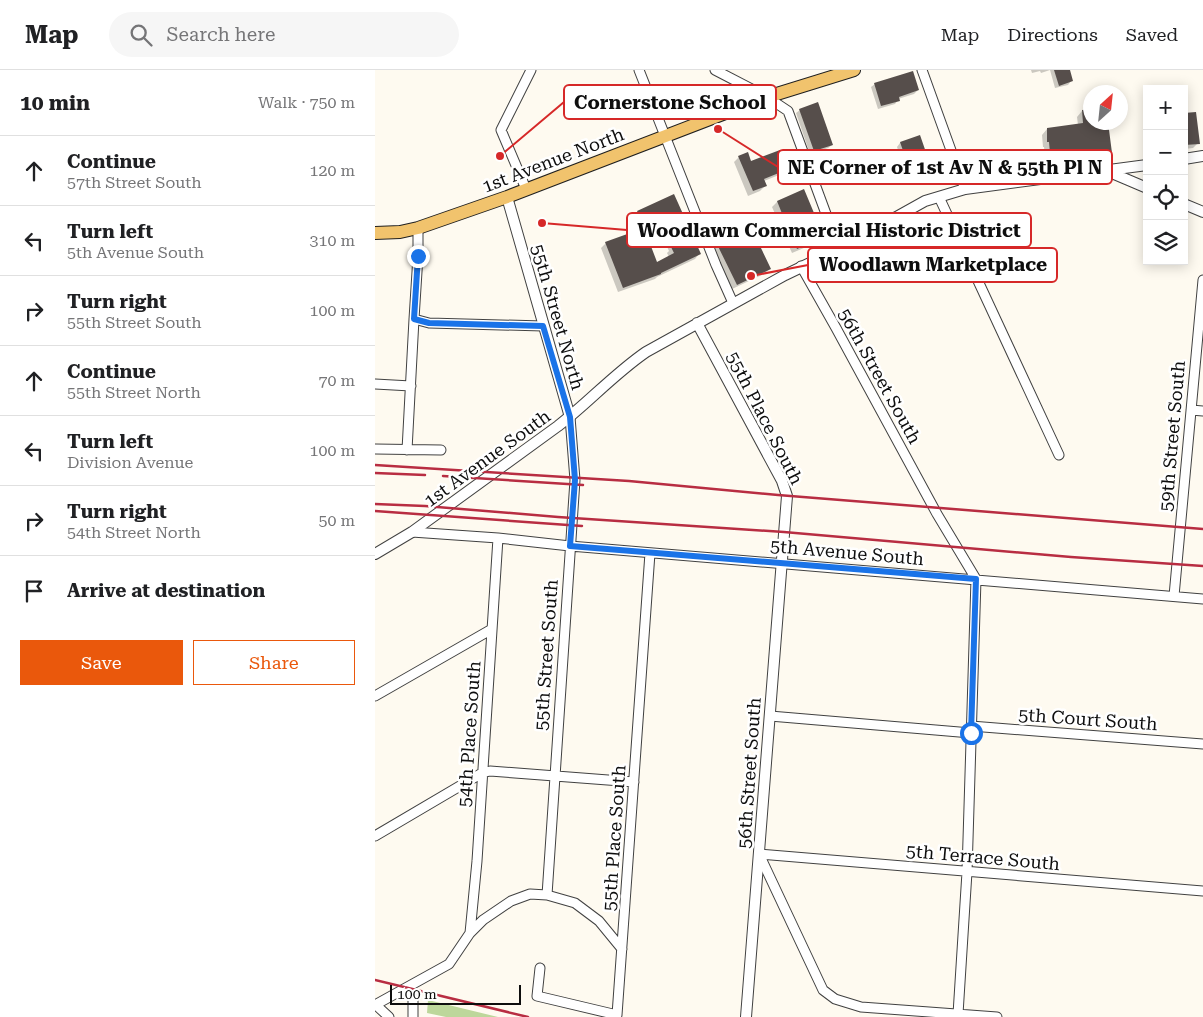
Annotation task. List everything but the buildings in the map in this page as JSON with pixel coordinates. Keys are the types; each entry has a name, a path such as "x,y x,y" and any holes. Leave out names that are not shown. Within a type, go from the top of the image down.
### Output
{"main road":[{"name":"1st Avenue North","path":"375,233 400,232 418,228 526,190 767,97 854,70"}],"street":[{"path":"526,190 501,130 531,70"},
{"path":"639,70 716,265 733,303"},
{"path":"715,70 767,97 788,111 839,249"},
{"path":"922,70 965,189"},
{"path":"1188,158 1203,156"},
{"name":"1st Avenue South","path":"412,532 570,417 628,365 646,352 801,266 839,249 925,201 965,189 1143,165"},
{"path":"1106,171 1143,186"},
{"name":"55th Street North","path":"507,197 570,417"},
{"path":"939,197 1059,455"},
{"path":"1188,206 1203,212"},
{"path":"407,450 418,228"},
{"name":"56th Street South","path":"801,266 937,514 976,579"},
{"name":"59th Street South","path":"1174,596 1203,280"},
{"path":"414,319 429,323 543,326"},
{"name":"55th Place South","path":"697,323 785,488 787,496 784,532"},
{"path":"375,384 411,386"},
{"path":"1191,410 1203,410"},
{"name":"55th Street South","path":"547,895 575,480 570,417"},
{"path":"375,449 441,450"},
{"path":"375,554 412,532"},
{"name":"5th Avenue South","path":"412,532 1203,599"},
{"name":"56th Street South","path":"746,1017 784,532"},
{"name":"54th Place South","path":"470,933 477,861 498,538"},
{"name":"55th Place South","path":"540,968 537,996 617,1015 650,553"},
{"path":"958,1014 967,872 976,579"},
{"path":"375,696 492,629"},
{"name":"5th Court South","path":"770,716 1203,744"},
{"path":"375,836 482,773 490,771 634,782"},
{"path":"759,854 823,990 835,999 861,1008 997,1017"},
{"name":"5th Terrace South","path":"759,854 1203,891"},
{"path":"389,1017 375,1005 449,964 470,933 483,920 511,901 530,894 547,895 575,903 599,921 622,949"},
{"path":"407,988 413,1000 413,1017"}],"green space":[{"path":"428,1000 498,1017 446,1017 427,1013"}],"railway":[{"path":"375,465 629,481 778,495 1203,529"},
{"path":"375,473 425,475"},
{"path":"443,476 583,485"},
{"path":"375,504 784,532 1071,557 1203,566"},
{"path":"375,511 582,526"},
{"path":"375,980 528,1017"}],"place":[{"name":"NE Corner of 1st Av N & 55th Pl N","path":"718,129"},
{"name":"Cornerstone School","path":"500,156"},
{"name":"Woodlawn Commercial Historic District","path":"542,223"},
{"name":"Woodlawn Marketplace","path":"751,276"}],"route":[{"path":"418,256 414,319 429,323 543,326 570,417 575,480 570,546 976,579 971,733"}]}
